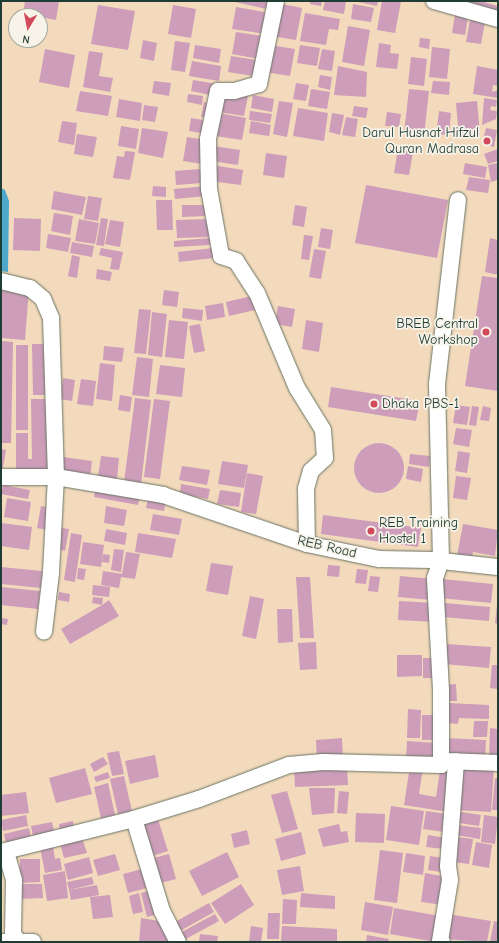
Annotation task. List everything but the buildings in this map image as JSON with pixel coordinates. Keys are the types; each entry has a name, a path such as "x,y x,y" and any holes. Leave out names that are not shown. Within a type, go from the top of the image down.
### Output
{"street":[{"path":"276,1 259,84 234,91 218,91 208,139 209,189 221,256 236,261 257,293 297,388 323,430 325,458 311,471 306,489 307,544"},
{"path":"434,1 498,19"},
{"path":"442,942 440,941 450,880 448,866 448,761 442,690 436,578 441,561 437,384 458,200"},
{"path":"1,281 30,288 43,299 51,318 56,477 51,573 44,632"},
{"name":"REB Road","path":"1,477 56,477 163,495 307,544 379,559 441,561 498,567"},
{"path":"25,941 13,934 14,880 3,852 134,819 199,799 289,765 323,762 441,765 448,761 498,763"},
{"path":"134,819 162,911 178,942"},
{"path":"1,942 25,941"}],"water":[{"path":"1,188 5,190 9,201 8,272 1,271"}],"place":[{"name":"Darul Husnat Hifzul Quran Madrasa","path":"487,141"},
{"name":"BREB Central Workshop","path":"486,332"},
{"name":"Dhaka PBS-1","path":"374,404"},
{"name":"REB Training Hostel 1","path":"371,531"}]}
